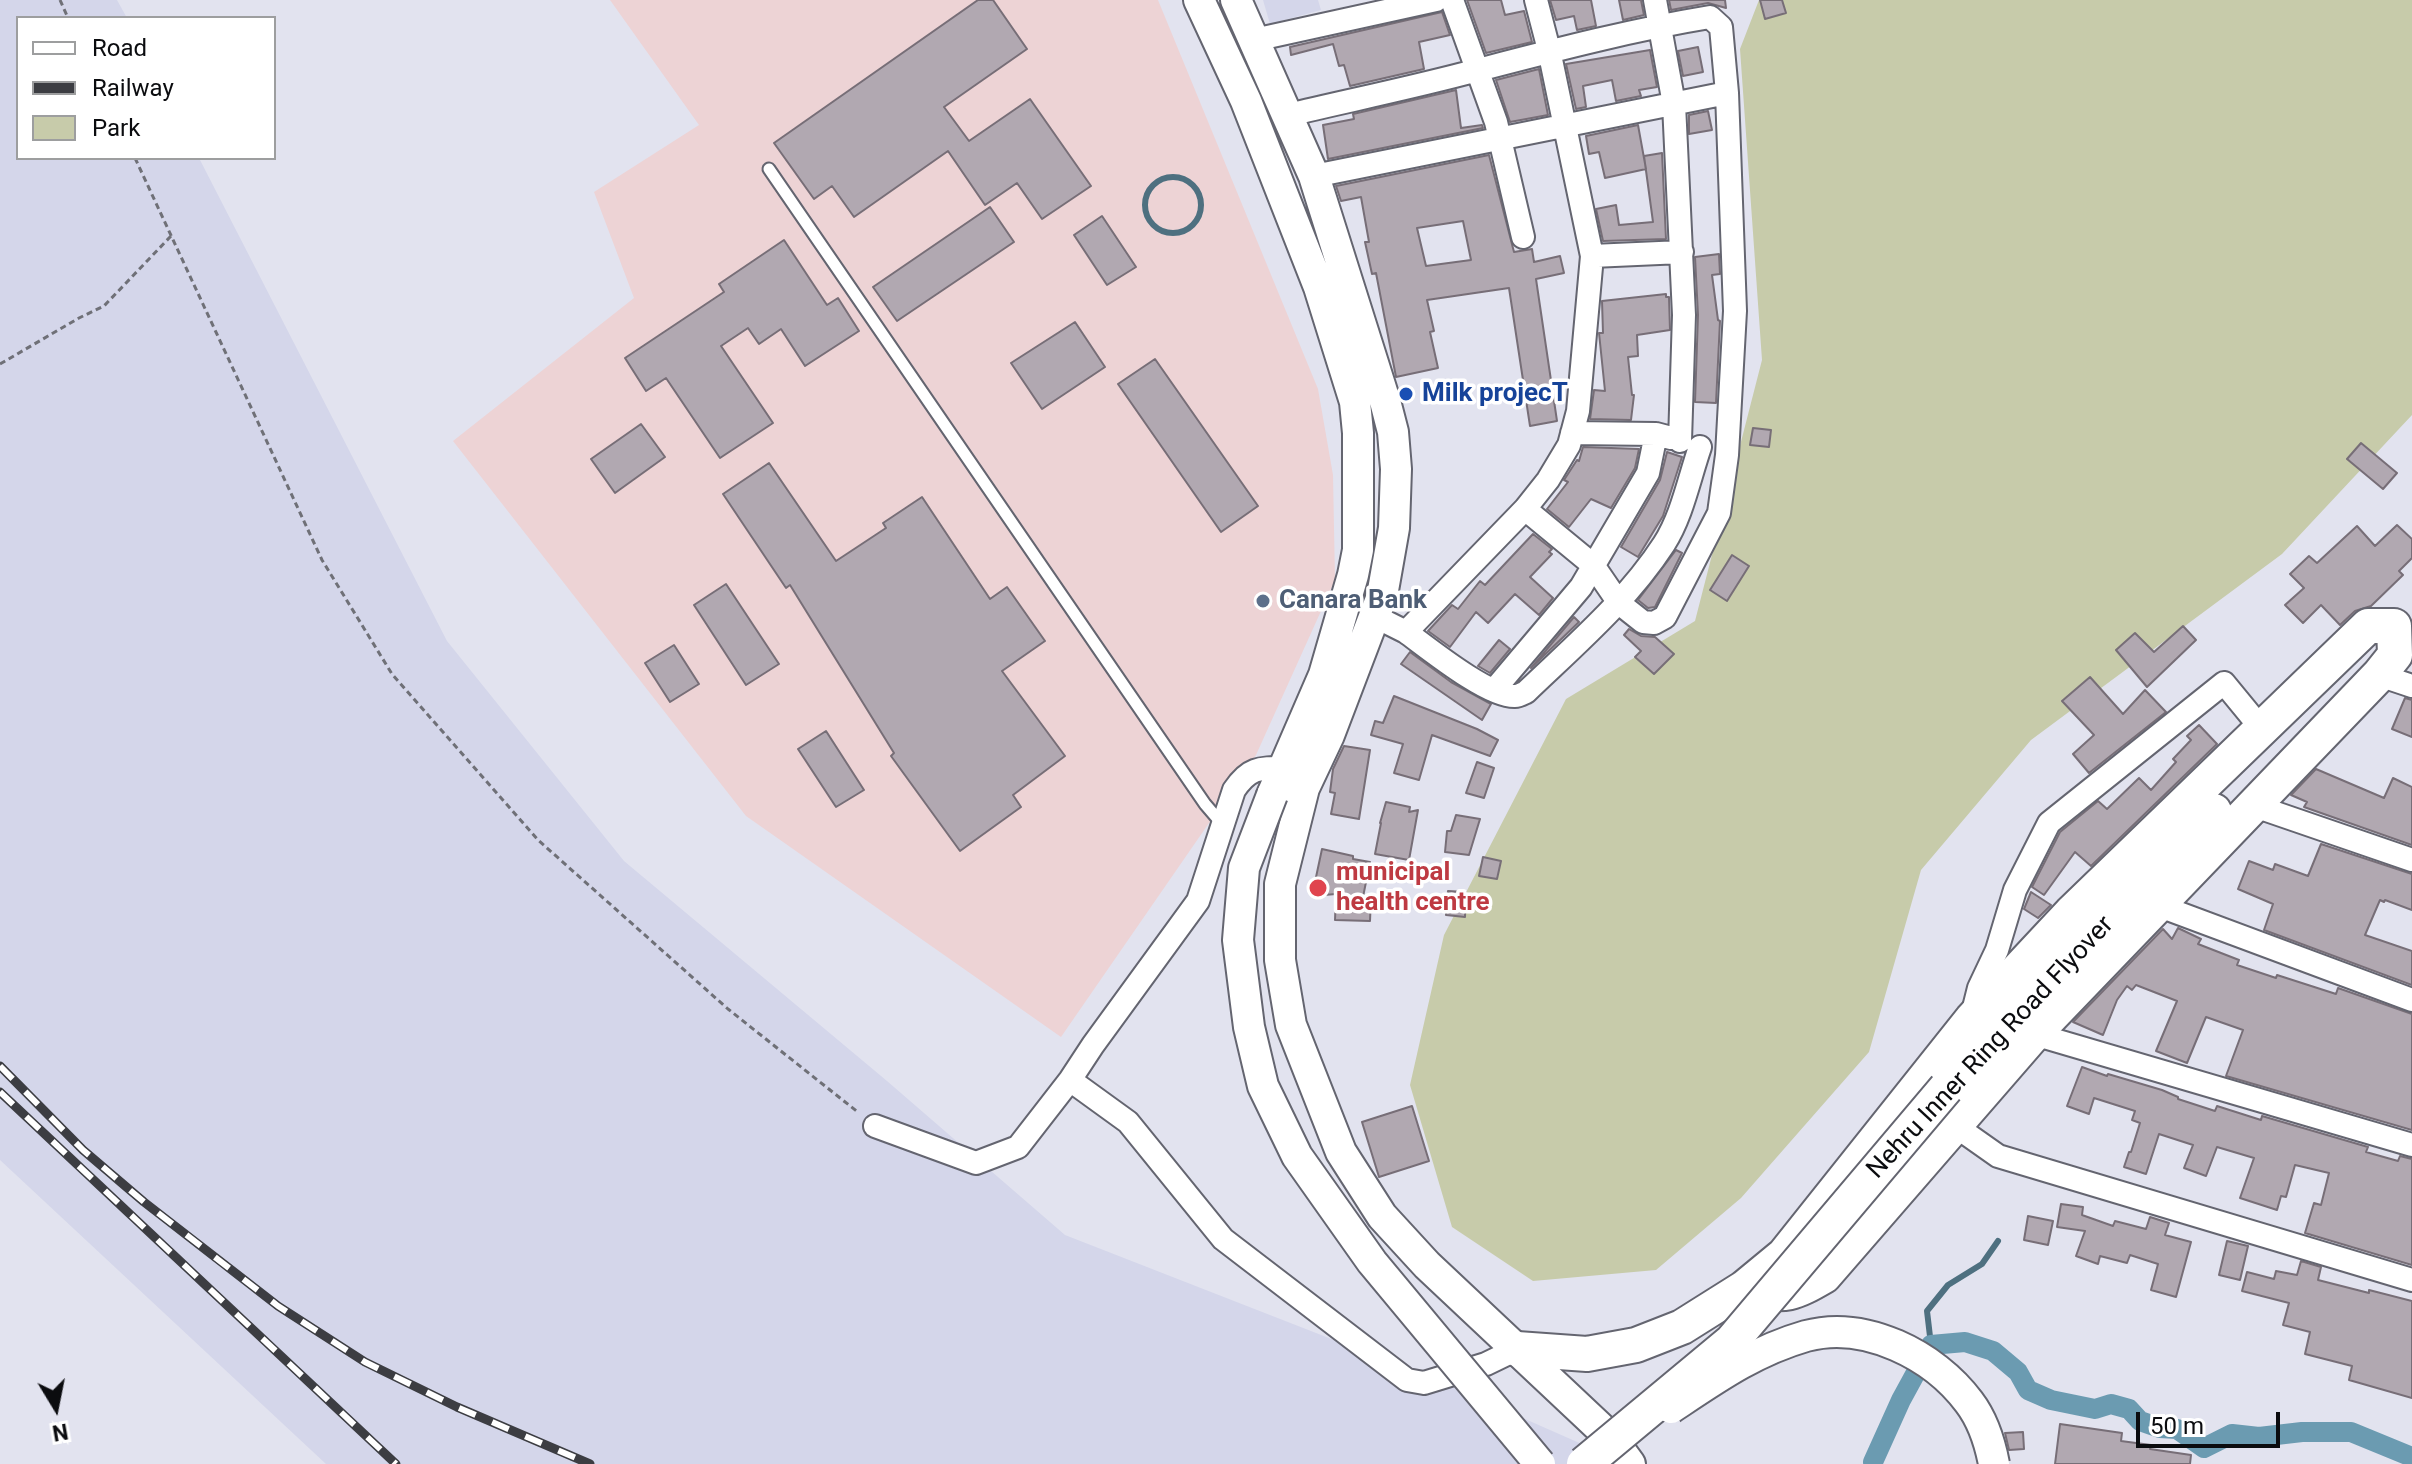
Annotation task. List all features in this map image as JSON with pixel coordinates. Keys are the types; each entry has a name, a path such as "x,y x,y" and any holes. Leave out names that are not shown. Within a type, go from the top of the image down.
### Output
{"main road":[{"path":"1517,1349 1587,1354 1636,1345 1682,1327 1744,1288 1784,1255 1972,1019 2071,913 2368,626 2403,616 2395,655 2373,664 2252,805 2034,1034 1824,1276 1796,1292 1773,1294 1744,1288"},
{"name":"Nehru Inner Ring Road Flyover","path":"1586,1464 1732,1341 1946,1088 2373,664"}],"street":[{"path":"1199,0 1246,101 1319,287 1355,402 1358,433 1358,550 1353,575 1324,675 1244,868 1238,940 1249,1027 1263,1086 1297,1156 1372,1262 1540,1464"},
{"path":"1236,0 1314,176 1393,432 1396,469 1394,528 1382,596 1329,735 1304,788 1280,884 1280,960 1291,1025 1341,1152 1382,1216 1427,1265 1611,1438 1630,1464"},
{"path":"1254,40 1436,0"},
{"path":"1452,0 1501,137 1523,237"},
{"path":"1406,632 1525,509 1548,480 1569,445 1578,411 1592,256 1536,0"},
{"path":"1374,616 1406,632 1453,667 1494,690 1517,696 1526,692 1619,603 1665,543 1676,519 1690,444 1674,104 1655,0"},
{"path":"1288,115 1658,26 1710,17 1721,27 1727,93 1735,311 1727,455 1719,513 1665,617 1654,623 1643,622 1619,603 1593,565 1525,509"},
{"path":"1314,176 1727,93"},
{"path":"1592,256 1682,252"},
{"path":"1572,433 1656,434 1727,455"},
{"path":"1494,690 1581,587 1648,473 1656,434"},
{"path":"2373,664 2412,686"},
{"path":"1972,1019 1979,988 1997,950 2015,890 2049,823 2224,683 2261,728"},
{"path":"875,1126 976,1163 1018,1147 1070,1080 1198,901 1234,790 1244,775 1260,768 1278,782"},
{"path":"2252,805 2412,860"},
{"path":"2157,905 2412,1000"},
{"path":"2034,1034 2412,1145"},
{"path":"1070,1080 1128,1122 1223,1239 1407,1380 1424,1383 1486,1364 1517,1349"},
{"path":"1954,1125 1998,1156 2412,1280"},
{"path":"1586,1464 1758,1352 1810,1335 1846,1333 1879,1339 1935,1367 1970,1403 1982,1425 1994,1464"}],"lane":[{"path":"769,169 1205,804 1223,825"}],"path":[{"path":"136,160 322,560 392,674 538,840 728,1009 875,1126"},
{"path":"0,364 104,306 172,235"}],"shaded area":[{"path":"0,0 117,0 126,16 16,16 16,160 200,160 447,641 624,861 1065,1235 1439,1381 1627,1464 326,1464 0,1160"},
{"path":"610,0 1158,0 1318,389 1333,475 1335,580 1256,755 1061,1037 746,816 453,441 634,298 594,192 699,125"},
{"path":"1263,0 1318,0 1321,10 1270,24"}],"green space":[{"path":"1759,0 2412,0 2412,415 2282,554 2031,740 1921,870 1869,1052 1741,1198 1656,1270 1533,1281 1452,1227 1410,1085 1444,935 1566,699 1695,621 1762,360 1740,49"}],"building":[{"path":"978,0 993,0 1027,49 944,107 969,141 1030,99 1091,186 1042,219 1017,183 985,205 948,151 854,217 832,186 814,199 774,143"},
{"path":"1467,0 1501,0 1505,15 1524,11 1532,42 1486,53"},
{"path":"1550,0 1591,0 1596,26 1577,30 1574,16 1556,20"},
{"path":"1619,0 1641,0 1644,15 1623,20"},
{"path":"1669,0 1725,0 1726,8 1708,3 1671,10"},
{"path":"1760,0 1782,0 1786,13 1765,19"},
{"path":"1442,12 1450,35 1419,42 1424,69 1350,86 1344,65 1339,66 1333,44 1291,55 1290,47"},
{"path":"1698,47 1703,72 1683,76 1678,51"},
{"path":"1650,50 1657,87 1639,90 1641,96 1616,101 1612,80 1583,86 1586,107 1576,109 1566,64"},
{"path":"1539,69 1548,115 1510,122 1496,80"},
{"path":"1456,90 1461,128 1482,125 1483,128 1328,159 1323,125 1354,119 1353,114"},
{"path":"1708,111 1712,130 1689,134 1689,115"},
{"path":"1638,125 1646,169 1605,178 1599,152 1589,154 1586,136"},
{"path":"1662,153 1666,239 1603,241 1596,209 1616,205 1619,225 1653,222 1644,156"},
{"path":"1489,155 1514,252 1532,249 1534,262 1560,256 1564,273 1536,279 1557,421 1530,426 1509,288 1427,300 1438,368 1396,377 1376,273 1372,274 1365,242 1369,242 1361,197 1341,201 1336,186","holes":["1463,221 1471,260 1426,266 1417,228"]},
{"path":"990,207 1014,242 897,321 873,287"},
{"path":"1102,216 1136,267 1107,285 1074,235"},
{"path":"784,240 827,305 838,298 859,331 805,366 781,329 759,344 748,328 721,346 773,423 720,458 666,378 646,391 625,358 724,292 719,284"},
{"path":"1719,254 1720,274 1712,275 1720,321 1716,403 1695,402 1698,315 1695,257"},
{"path":"1666,294 1669,297 1670,330 1637,335 1638,356 1628,357 1634,395 1631,420 1590,419 1594,390 1605,391 1599,333 1603,333 1602,301"},
{"path":"1075,322 1105,367 1042,409 1011,363"},
{"path":"1155,359 1258,506 1221,532 1118,384"},
{"path":"641,424 665,457 615,493 591,459"},
{"path":"1753,428 1771,430 1769,447 1750,445"},
{"path":"2361,443 2397,473 2383,489 2347,459"},
{"path":"1583,447 1639,449 1635,468 1611,508 1591,499 1569,527 1547,509 1568,482 1564,480 1579,461"},
{"path":"1667,452 1682,457 1663,516 1638,557 1621,547 1660,480"},
{"path":"769,463 836,561 886,528 883,523 922,497 990,599 1007,587 1045,641 1002,671 1065,756 1013,795 1021,807 960,851 891,756 894,753 790,585 786,588 723,494"},
{"path":"2397,525 2412,539 2412,558 2399,571 2403,575 2371,606 2355,611 2340,625 2321,605 2303,623 2285,605 2304,588 2290,574 2309,556 2317,563 2357,526 2375,546"},
{"path":"1533,534 1552,549 1549,552 1552,554 1530,577 1553,598 1539,615 1515,594 1488,623 1476,612 1450,647 1428,631 1452,605 1458,609 1480,581 1485,585"},
{"path":"1676,550 1682,553 1655,607 1648,608 1638,600"},
{"path":"1732,555 1749,566 1727,601 1710,590"},
{"path":"726,584 779,664 746,685 694,605"},
{"path":"1574,617 1579,622 1531,668"},
{"path":"2183,626 2196,640 2147,687 2116,650 2135,633 2154,652"},
{"path":"1629,629 1641,636 1655,637 1674,654 1654,674 1635,657 1641,651 1624,635"},
{"path":"1499,640 1510,649 1490,673 1478,666"},
{"path":"674,645 699,684 670,702 645,663"},
{"path":"1410,652 1451,682 1491,704 1482,720 1401,664"},
{"path":"2090,677 2123,714 2145,690 2166,712 2089,773 2073,754 2094,735 2062,701"},
{"path":"1394,696 1498,740 1490,756 1432,735 1419,780 1394,773 1403,744 1371,735 1375,721 1383,723"},
{"path":"2405,698 2412,700 2412,737 2392,729"},
{"path":"2199,725 2217,744 2091,866 2075,852 2044,895 2032,887 2060,832 2098,801 2107,809 2139,778 2151,790 2176,762 2173,759 2191,740 2187,736"},
{"path":"826,731 864,790 836,807 798,749"},
{"path":"1344,746 1370,750 1359,819 1331,814 1335,793 1330,792 1333,769"},
{"path":"1477,762 1494,768 1484,798 1466,793"},
{"path":"2316,769 2384,798 2393,778 2412,787 2412,845 2304,807 2307,802 2291,795"},
{"path":"1386,802 1410,807 1409,812 1418,810 1409,860 1375,854"},
{"path":"1456,815 1480,819 1469,855 1445,852 1447,831 1451,831"},
{"path":"2321,844 2412,874 2412,910 2380,900 2365,935 2412,951 2412,985 2264,930 2273,904 2238,889 2249,861 2273,870 2275,864 2308,876"},
{"path":"1322,849 1370,862 1363,897 1371,897 1370,921 1335,920 1336,894 1312,896"},
{"path":"1483,857 1501,861 1497,879 1479,876"},
{"path":"1448,891 1466,892 1465,917 1446,915"},
{"path":"2031,892 2051,905 2038,918 2024,909"},
{"path":"2178,928 2201,939 2198,944 2239,960 2237,965 2336,994 2338,988 2412,1014 2412,1130 2226,1076 2243,1030 2206,1017 2187,1063 2156,1051 2177,1001 2136,985 2132,990 2127,986 2117,1000 2103,1035 2073,1022 2163,929 2172,939"},
{"path":"2082,1067 2162,1090 2178,1099 2215,1111 2217,1106 2261,1120 2262,1116 2368,1147 2366,1152 2398,1161 2400,1156 2412,1159 2412,1265 2305,1233 2314,1203 2321,1205 2329,1173 2295,1165 2286,1197 2281,1196 2277,1210 2240,1198 2254,1158 2217,1147 2206,1176 2184,1168 2193,1145 2159,1134 2146,1174 2124,1167 2140,1123 2132,1120 2135,1111 2094,1098 2089,1114 2067,1106"},
{"path":"1412,1106 1429,1161 1379,1177 1362,1122"},
{"path":"2061,1204 2083,1207 2082,1215 2113,1226 2115,1221 2146,1229 2150,1217 2169,1223 2165,1235 2191,1242 2176,1297 2151,1290 2158,1264 2130,1255 2127,1263 2100,1256 2098,1264 2076,1256 2085,1231 2057,1227"},
{"path":"2028,1216 2053,1221 2048,1245 2024,1240"},
{"path":"2227,1241 2248,1246 2240,1280 2219,1275"},
{"path":"2301,1261 2321,1267 2318,1280 2412,1301 2412,1398 2349,1380 2352,1366 2305,1354 2310,1332 2283,1325 2289,1303 2242,1291 2247,1272 2274,1279 2276,1271 2297,1275"},
{"path":"2060,1424 2122,1433 2121,1441 2191,1455 2190,1464 2055,1464"},
{"path":"2023,1432 2024,1449 2009,1450 2005,1433"}],"waterway":[{"path":"1173,177 1193,185 1201,205 1193,225 1173,233 1153,225 1145,205 1153,185 1173,177"},
{"path":"1931,1345 1927,1311 1948,1285 1982,1264 1998,1241"},
{"path":"1873,1462 1901,1400 1931,1345 1965,1342 1993,1351 2018,1372 2028,1390 2051,1400 2095,1409 2111,1404 2129,1409 2140,1421 2160,1428 2177,1429 2204,1448 2232,1434 2259,1437 2302,1432 2351,1432 2412,1457"}],"railway":[{"path":"0,1066 83,1150 144,1202 278,1306 365,1362 457,1407 590,1464"},
{"path":"0,1092 396,1464"}],"place":[{"name":"Milk projecT","path":"1406,394"},
{"name":"Canara Bank","path":"1263,601"},
{"name":"municipal health centre","path":"1318,888"}]}
